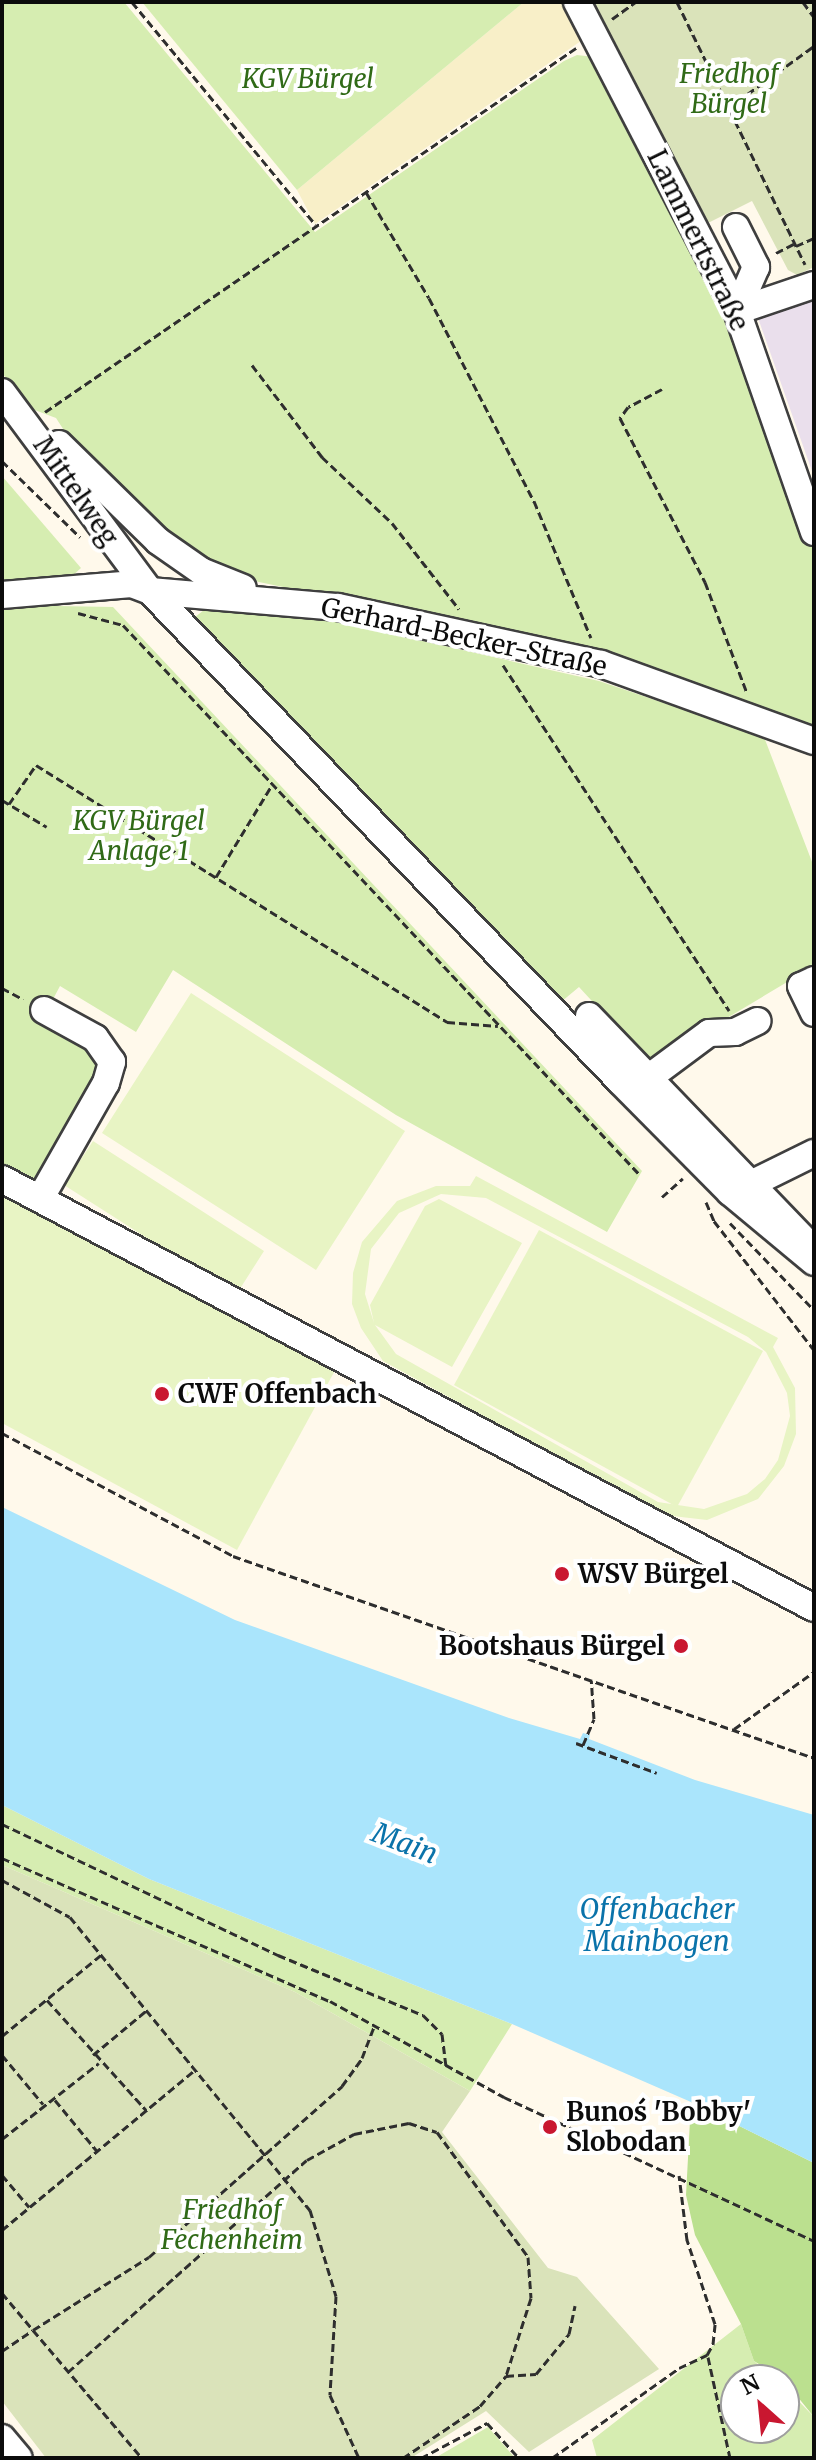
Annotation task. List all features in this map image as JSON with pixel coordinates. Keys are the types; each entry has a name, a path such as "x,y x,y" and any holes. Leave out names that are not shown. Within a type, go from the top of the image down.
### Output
{"street":[{"name":"Lammertstraße","path":"577,2 737,311 814,532"},
{"path":"736,227 756,267 737,311"},
{"path":"737,311 814,285"},
{"name":"Mittelweg","path":"2,392 28,424 141,588 621,1082 740,1201 814,1262"},
{"path":"28,424 47,431 144,529 190,563 277,599"},
{"name":"Gerhard-Becker-Straße","path":"2,595 141,588 277,599 484,638 601,664 814,741"},
{"path":"814,980 801,986 814,1013"},
{"path":"40,1199 106,1083 112,1062 95,1038 44,1010"},
{"path":"589,1016 632,1064 651,1076 814,1249"},
{"path":"651,1076 709,1033 735,1032 758,1021"},
{"path":"753,1183 814,1153"},
{"path":"2,1179 814,1608"},
{"path":"2,2438 19,2458"}],"path":[{"path":"132,2 315,224"},
{"path":"28,424 595,33 635,2"},
{"path":"677,2 814,285"},
{"path":"803,2 814,17"},
{"path":"728,108 814,46"},
{"path":"366,191 429,298 534,501 601,664"},
{"path":"796,246 814,238"},
{"path":"776,253 783,249"},
{"path":"252,365 322,457 392,523 484,638 580,776 731,1014"},
{"path":"662,389 628,407 620,418 705,582 756,719"},
{"path":"2,461 89,545"},
{"path":"69,612 123,625 640,1175"},
{"path":"9,804 36,765 447,1022 498,1026"},
{"path":"216,877 272,785"},
{"path":"2,800 47,827"},
{"path":"662,1197 684,1177"},
{"path":"715,1203 705,1198 714,1221 814,1350"},
{"path":"2,1433 233,1556 814,1758"},
{"path":"734,1729 814,1672"},
{"path":"583,1745 594,1719 591,1680"},
{"path":"576,1743 657,1773"},
{"path":"2,1824 278,1955 423,2015 442,2034 446,2068"},
{"path":"2,1858 264,1970 446,2068 814,2241"},
{"path":"2,1880 65,1913 286,2177 310,2210 328,2259 336,2315 330,2395 359,2458"},
{"path":"2,2036 101,1955"},
{"path":"47,2000 99,2063"},
{"path":"93,2055 147,2010"},
{"path":"2,2351 169,2242 342,2086 362,2058 374,2027"},
{"path":"2,2055 43,2104"},
{"path":"2,2139 103,2059 146,2110"},
{"path":"2,2230 196,2069"},
{"path":"55,2100 97,2151"},
{"path":"68,2372 286,2177 354,2134 409,2123 437,2132 531,2266 528,2311 506,2376 480,2406 403,2458"},
{"path":"2,2175 29,2207"},
{"path":"679,2175 687,2240 715,2324 707,2355 730,2458"},
{"path":"2,2293 142,2458"},
{"path":"506,2376 536,2374 549,2362 569,2334 575,2306"},
{"path":"552,2458 679,2368 707,2355"},
{"path":"421,2458 487,2423 519,2458"}],"shaded area":[{"path":"524,2 571,2 594,32 315,224 297,190"},
{"path":"814,298 814,477 758,318"}],"green space":[{"path":"2,2 124,2 315,232 564,61 577,55 594,57 727,303 814,552 814,726 604,653 225,575 179,542 78,452 56,418 32,409 2,373"},
{"name":"KGV Bürgel","path":"142,2 524,2 297,190"},
{"name":"Friedhof Bürgel","path":"590,2 814,2 814,267 797,275 788,270 752,201 702,226"},
{"path":"2,476 81,568 71,577 2,584"},
{"name":"KGV Bürgel Anlage 1","path":"2,605 113,607 642,1171 607,1232 396,1115 173,970 136,1032 60,986 43,1018 89,1046 108,1070 44,1183 31,1187 2,1172"},
{"path":"208,607 321,618 599,681 764,737 814,867 814,966 650,1064 579,987 561,1002 195,617"},
{"path":"191,993 405,1131 316,1270 102,1133"},
{"path":"93,1141 264,1251 236,1295 64,1185"},
{"path":"476,1176 778,1338 773,1347 795,1388 796,1434 784,1466 758,1499 707,1520 664,1515 383,1361 361,1328 352,1304 353,1273 362,1242 397,1201 436,1186 470,1186","holes":["441,1194 486,1198 748,1337 766,1352 787,1393 790,1416 778,1460 765,1479 747,1494 704,1509 658,1502 396,1354 375,1325 452,1367 522,1243 439,1199 425,1206 370,1305 374,1323 365,1294 371,1249 399,1213"]},
{"name":"CWF Offenbach","path":"2,1186 338,1365 237,1550 2,1423"},
{"path":"539,1230 763,1351 677,1507 454,1385"},
{"path":"2,1805 149,1879 512,2024 470,2091 295,1992 2,1865"},
{"name":"Friedhof Fechenheim","path":"2,1865 295,1992 470,2091 442,2132 548,2268 577,2277 659,2369 529,2452 486,2411 411,2458 46,2458 2,2401"},
{"path":"691,2102 814,2163 814,2417 800,2400 800,2364 759,2364 754,2361 741,2324 695,2235 686,2195"},
{"path":"741,2324 758,2364 720,2364 720,2444 800,2444 800,2403 814,2417 814,2458 597,2458 592,2440"},
{"path":"488,2427 515,2458 435,2458"}],"water":[{"name":"Offenbacher Mainbogen","path":"2,1507 235,1620 509,1718 580,1739 583,1733 590,1735 589,1739 695,1780 814,1815 814,2163 691,2102 512,2024 149,1879 2,1805"}],"place":[{"name":"CWF Offenbach","path":"162,1394"},
{"name":"WSV Bürgel","path":"562,1574"},
{"name":"Bootshaus Bürgel","path":"681,1646"},
{"name":"Bunoś 'Bobby' Slobodan","path":"550,2127"}],"water label":[{"name":"Main","path":"405,1843"}]}
